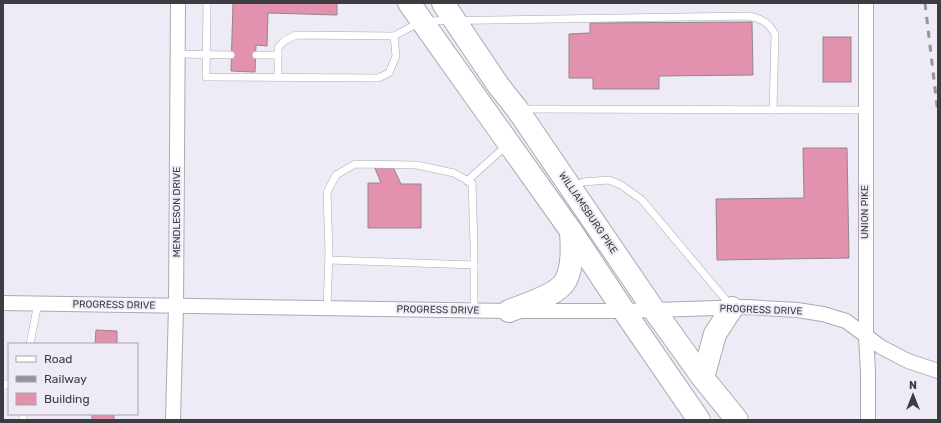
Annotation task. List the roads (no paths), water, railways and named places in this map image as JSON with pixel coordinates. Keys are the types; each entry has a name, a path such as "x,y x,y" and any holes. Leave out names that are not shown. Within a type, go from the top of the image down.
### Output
{"main road":[{"path":"409,3 571,231 699,420"},
{"name":"WILLIAMSBURG PIKE","path":"448,11 498,85 517,109 654,310 703,378 737,420"},
{"path":"509,311 551,294 565,282 572,258 571,231"},
{"path":"703,378 715,334 732,308"}],"street":[{"name":"MENDLESON DRIVE","path":"173,420 176,306 178,3"},
{"name":"UNION PIKE","path":"866,3 866,336 868,420"},
{"name":"PROGRESS DRIVE","path":"3,303 509,311 624,311 732,308 797,310 823,314 846,321 881,347 908,361 938,371"}],"lane":[{"path":"207,3 206,77 378,78 389,73 396,56 394,36"},
{"path":"278,78 278,48 284,41 296,35 394,36 422,20 448,11 748,16 762,19 775,34 773,110"},
{"path":"178,54 231,55"},
{"path":"256,55 278,55"},
{"path":"517,109 865,110"},
{"path":"467,181 509,144"},
{"path":"327,308 329,260 327,192 336,175 355,164 417,165 454,173 472,184 474,310"},
{"path":"571,188 584,182 609,180 622,185 642,200 732,308"},
{"path":"329,260 474,265"},
{"path":"30,343 38,303"}],"railway":[{"path":"925,3 938,114"}]}
